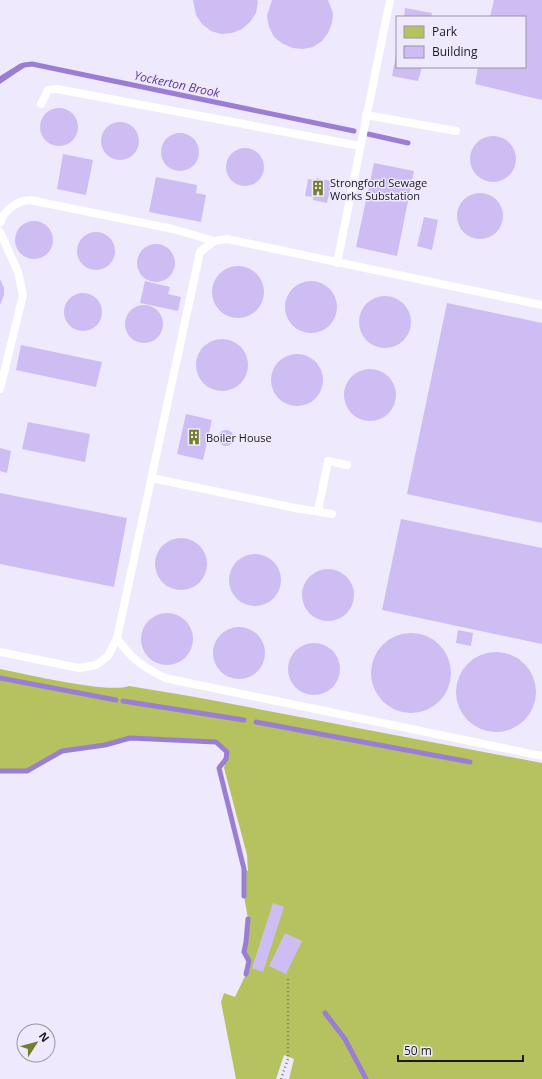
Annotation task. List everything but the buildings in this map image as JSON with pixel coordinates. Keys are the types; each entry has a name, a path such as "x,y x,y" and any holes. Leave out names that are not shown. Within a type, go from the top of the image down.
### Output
{"lane":[{"path":"337,263 390,0"},
{"path":"40,104 48,90 57,89 360,146"},
{"path":"366,116 456,132"},
{"path":"0,223 9,209 24,200 30,200 173,229 214,241 227,240 542,305"},
{"path":"0,232 18,272 22,295 0,389"},
{"path":"0,652 79,668 96,665 108,656 117,638 200,252 214,241"},
{"path":"318,511 328,461 347,465"},
{"path":"152,478 332,514"},
{"path":"117,638 126,652 142,666 165,678 542,756"}],"path":[{"path":"281,1079 288,1059 288,977"}],"green space":[{"path":"0,669 47,679 86,685 119,688 129,686 195,697 542,763 542,1079 289,1079 294,1059 284,1055 276,1079 236,1079 221,1002 224,993 235,997 246,974 249,962 244,952 248,919 244,896 244,869 248,871 247,855 224,768 227,752 216,742 130,738 105,745 62,751 27,771 0,771"}],"shaded area":[{"path":"21,63 25,67 0,84 0,76"}],"waterway":[{"name":"Yockerton Brook","path":"17,69 24,65 32,64 354,131"},
{"name":"Yockerton Brook","path":"368,134 408,143"},
{"path":"0,678 116,700"},
{"path":"123,701 244,720"},
{"path":"256,722 470,762"},
{"path":"0,771 27,771 62,751 105,745 130,738 216,742 227,752 226,759 219,768 244,869 244,896"},
{"path":"246,974 249,961 244,952 248,919"},
{"path":"325,1013 345,1039 366,1079"}],"place":[{"name":"Strongford Sewage Works Substation","path":"318,188"},
{"name":"Boiler House","path":"194,437"}]}
